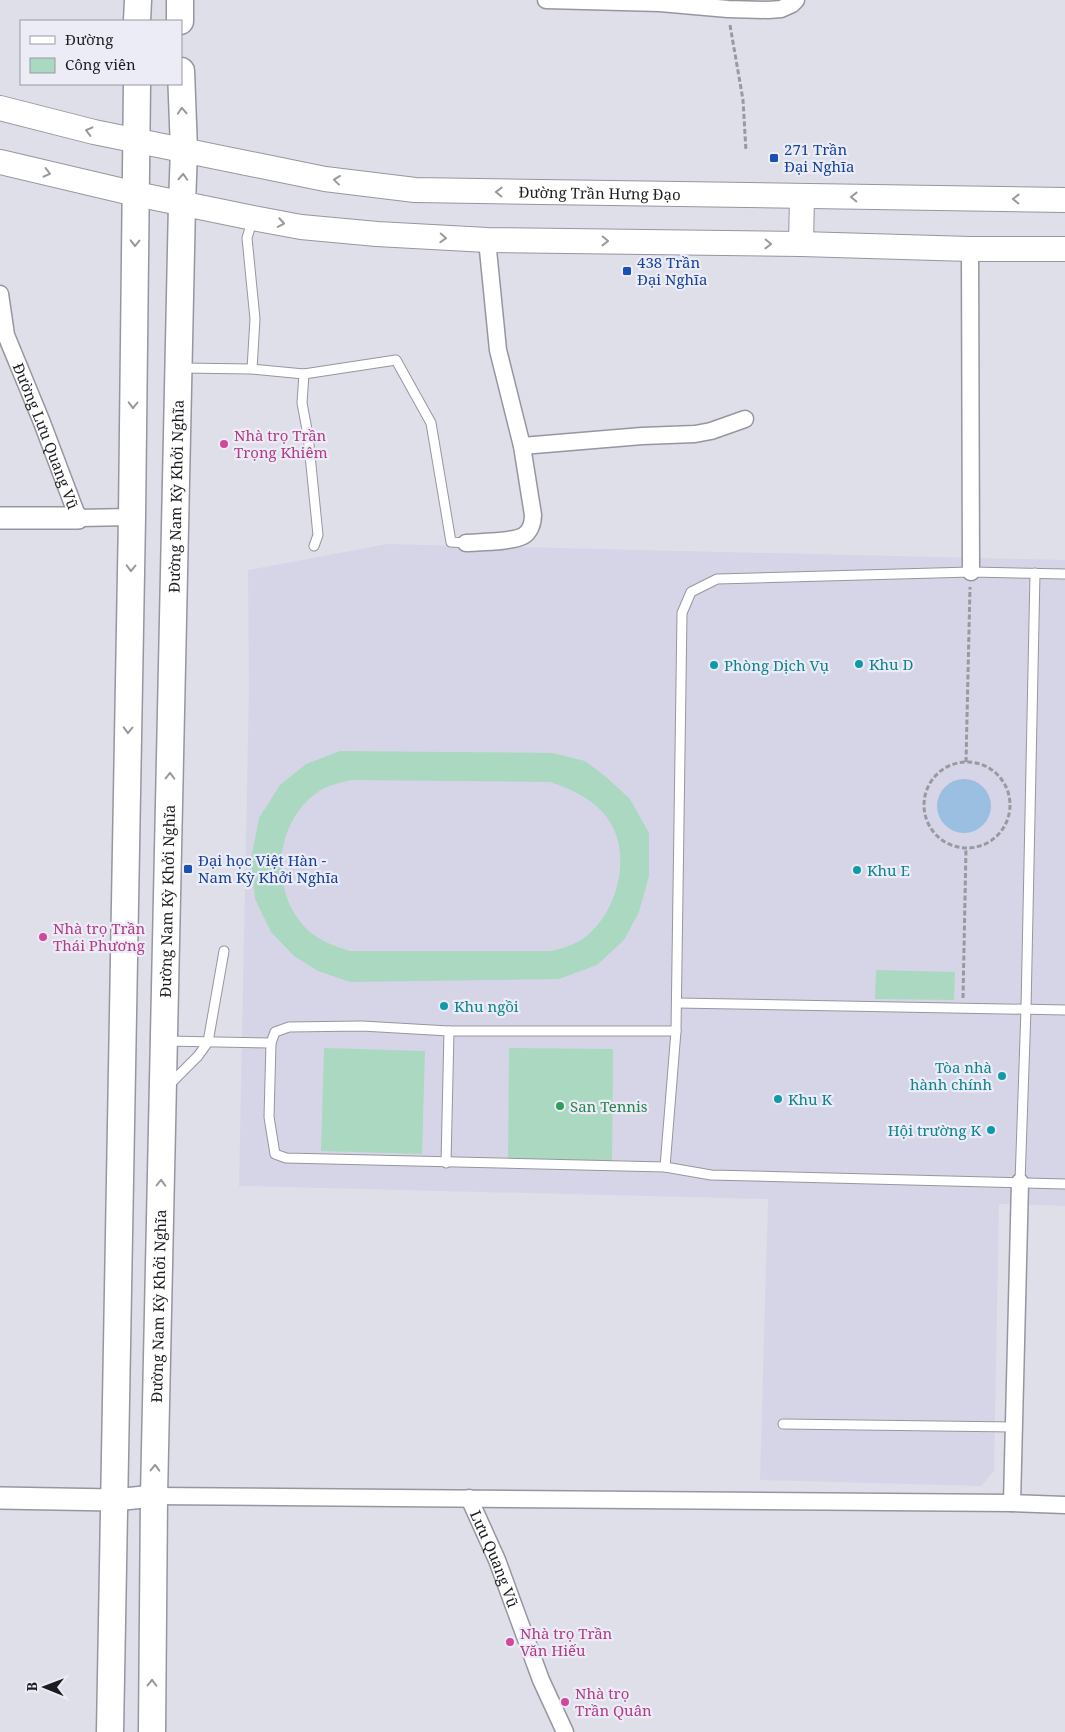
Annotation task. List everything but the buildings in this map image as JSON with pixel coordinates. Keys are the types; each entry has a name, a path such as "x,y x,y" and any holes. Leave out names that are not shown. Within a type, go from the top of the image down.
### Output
{"main road":[{"path":"137,20 138,0"},
{"path":"180,0 180,20"},
{"path":"110,1732 132,517 137,85"},
{"name":"Đường Nam Kỳ Khởi Nghĩa","path":"152,1732 154,1496 184,150 182,85"},
{"name":"Đường Trần Hưng Đạo","path":"0,108 94,132 325,179 415,190 1065,200"},
{"path":"0,162 136,194 253,218 301,227 377,234 488,240 1065,250"},
{"path":"801,244 802,196"}],"street":[{"path":"546,0 660,1 728,10 781,9 796,0"},
{"path":"466,543 514,539 523,536 529,530 533,515 522,446 498,350 488,240"},
{"path":"970,249 971,572"},
{"name":"Đường Lưu Quang Vũ","path":"0,294 3,336 41,420 78,518"},
{"path":"522,446 642,436 695,434 711,431 745,419"},
{"path":"0,518 132,517"},
{"path":"1012,1503 1020,1182"},
{"path":"0,1498 114,1500 154,1496 469,1498 1065,1505"},
{"name":"Lưu Quang Vũ","path":"469,1498 497,1560 541,1680 564,1732"}],"lane":[{"path":"252,369 254,319 247,238 253,218"},
{"path":"178,368 252,369 304,374 396,360 431,423 451,542 466,543"},
{"path":"304,374 302,403 308,435 318,535 314,546"},
{"path":"665,1167 677,1003 682,612 691,592 717,579 971,572 1065,574"},
{"path":"1020,1182 1026,1009 1035,573"},
{"path":"163,1092 198,1056 208,1042 224,951"},
{"path":"677,1003 1065,1010"},
{"path":"676,1031 449,1032 362,1026 289,1027 276,1032 271,1043 269,1117 275,1154 286,1158 324,1160 665,1167 710,1175 1065,1184"},
{"path":"446,1163 449,1032"},
{"path":"164,1041 271,1043"},
{"path":"783,1424 1014,1427"}],"path":[{"path":"728,10 743,100 746,151"},
{"path":"966,762 971,572"},
{"path":"966,762 980,764 992,770 1002,780 1008,792 1010,806 1008,819 1002,831 992,841 979,847 966,849 952,846 940,840 931,830 925,818 923,805 932,779 941,770 953,764 966,762"},
{"path":"963,1008 966,849"}],"shaded area":[{"path":"387,544 1065,560 1065,1206 999,1204 994,1471 981,1486 760,1480 768,1199 239,1186 249,689 248,570"}],"green space":[{"path":"340,751 553,753 585,761 630,799 649,833 649,876 639,912 624,940 597,965 559,979 350,982 318,971 294,956 271,932 255,899 251,859 259,818 280,785 306,764","holes":["351,780 550,782 580,795 599,809 614,829 619,845 620,862 614,897 596,927 584,938 572,944 552,951 350,951 327,943 314,935 299,920 289,902 283,882 282,861 285,840 292,821 304,804 324,788"]},
{"path":"876,970 955,972 954,1000 875,999"},
{"path":"324,1048 425,1051 422,1154 321,1151"},
{"name":"San Tennis","path":"509,1048 613,1049 612,1164 508,1163"}],"water":[{"path":"964,779 974,781 983,787 989,796 991,806 989,816 983,825 974,831 964,833 954,831 945,825 939,816 937,806 939,796 945,787 954,781"}],"place":[{"name":"271 Trần Đại Nghĩa","path":"774,158"},
{"name":"438 Trần Đại Nghĩa","path":"627,271"},
{"name":"Nhà trọ Trần Trọng Khiêm","path":"224,444"},
{"name":"Khu D","path":"859,664"},
{"name":"Phòng Dịch Vụ","path":"714,665"},
{"name":"Đại học Việt Hàn - Nam Kỳ Khởi Nghĩa","path":"188,869"},
{"name":"Khu E","path":"857,870"},
{"name":"Nhà trọ Trần Thái Phương","path":"43,937"},
{"name":"Khu ngồi","path":"444,1006"},
{"name":"Tòa nhà hành chính","path":"1002,1076"},
{"name":"Khu K","path":"778,1099"},
{"name":"San Tennis","path":"560,1106"},
{"name":"Hội trường K","path":"991,1130"},
{"name":"Nhà trọ Trần Văn Hiếu","path":"510,1642"},
{"name":"Nhà trọ Trần Quân","path":"565,1702"}]}
